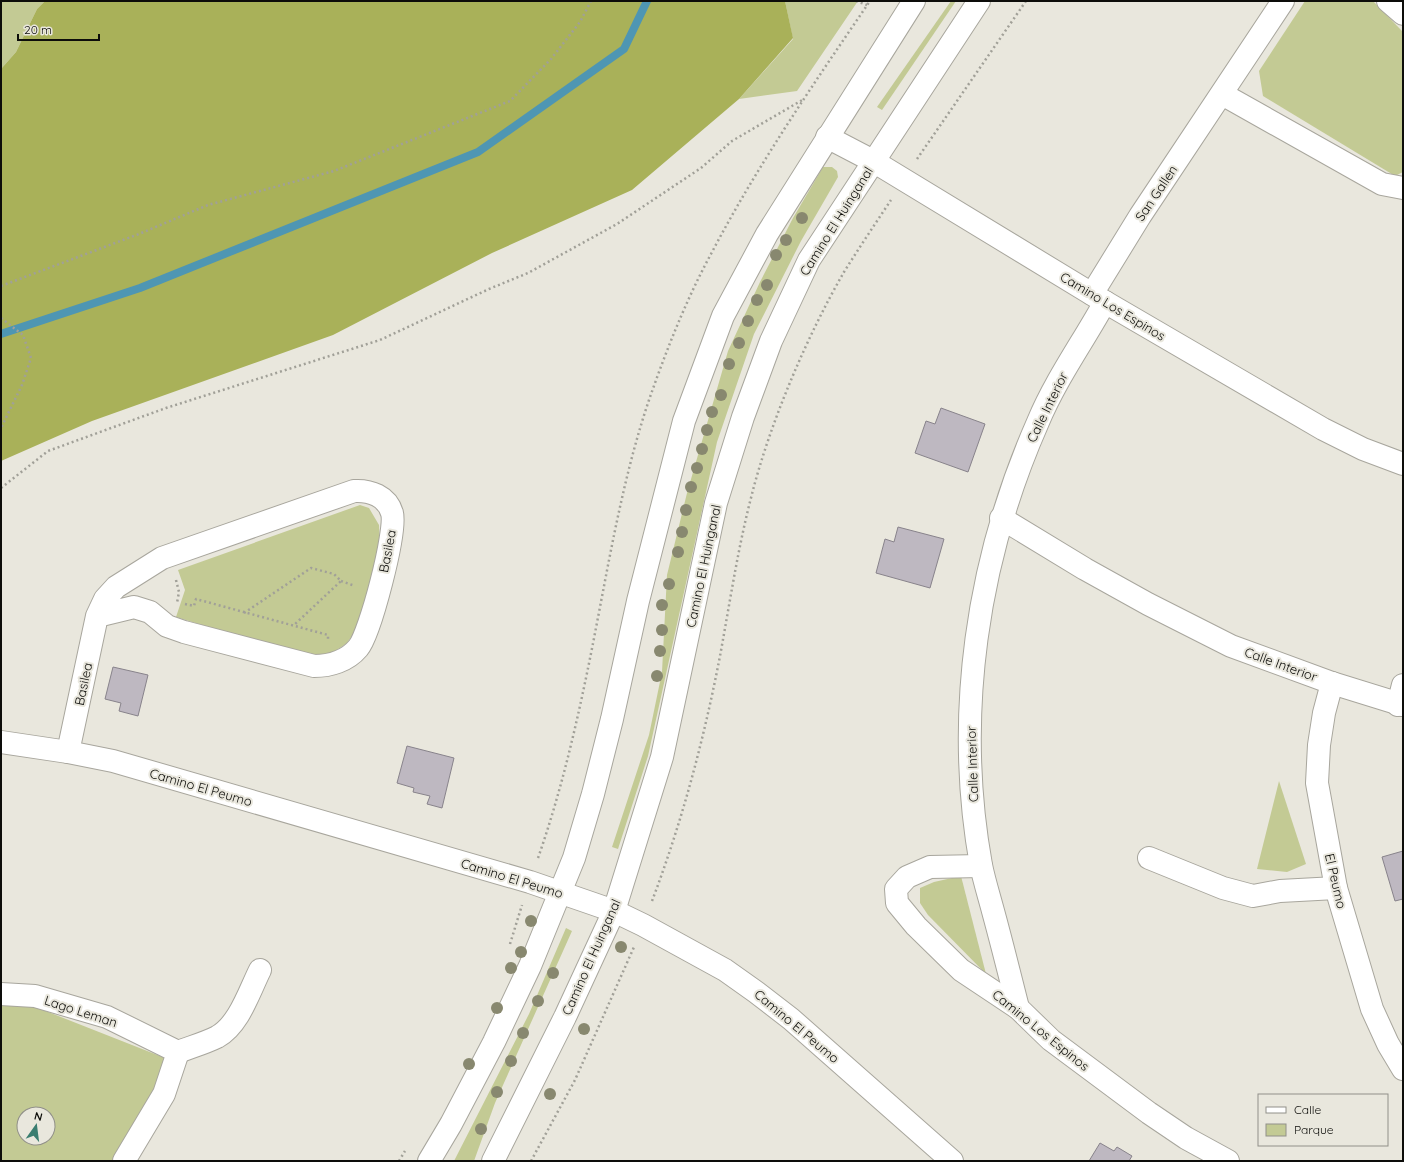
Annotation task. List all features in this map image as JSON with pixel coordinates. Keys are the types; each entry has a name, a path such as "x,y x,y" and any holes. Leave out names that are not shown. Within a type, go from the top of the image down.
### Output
{"street":[{"path":"429,1161 451,1124 494,1042 530,966 574,858 593,794 612,719 638,601 684,421 723,316 767,234 914,1"},
{"name":"Camino El Huinganal","path":"493,1161 566,1017 614,911 662,757 716,503 771,341 809,260 979,1"},
{"name":"San Gallen","path":"1099,298 1140,216 1283,1"},
{"path":"1388,1 1403,14"},
{"path":"1222,94 1382,184 1403,188"},
{"name":"Camino Los Espinos","path":"827,137 873,161 1099,298 1323,429 1363,449 1403,464"},
{"name":"Calle Interior","path":"1018,1008 982,866 974,816 970,766 970,716 973,666 984,588 1001,518 1018,468 1038,420 1099,298"},
{"name":"Basilea","path":"68,752 97,616 105,599 116,587 162,558 354,491 364,490 374,493 383,499 392,514 393,522 379,593 365,637 358,648 340,662 314,666 184,632 167,626 150,612 134,607 97,616"},
{"name":"Calle Interior","path":"1001,518 1085,569 1224,642 1332,683 1401,698"},
{"name":"El Peumo","path":"1332,683 1324,713 1319,745 1317,782 1336,888 1372,1009 1388,1044 1403,1069"},
{"name":"Camino El Peumo","path":"1,742 68,752 158,774 530,882 614,911 643,925 725,970 768,1001 796,1023 952,1161"},
{"path":"1149,858 1223,888 1253,896 1280,891 1336,888"},
{"name":"Camino Los Espinos","path":"982,866 930,867 906,877 896,889 897,903 916,926 961,970 1018,1008 1051,1040 1149,1113 1186,1138 1228,1161"},
{"path":"124,1161 164,1094 178,1052 217,1037 226,1030 233,1022 260,970"},
{"name":"Lago Leman","path":"1,994 35,996 107,1016 178,1052"}],"path":[{"path":"1,286 139,234 208,205 334,171 510,100 551,59 580,22 591,1"},
{"path":"856,1 867,5"},
{"path":"913,165 1026,1"},
{"path":"1,488 48,452 166,408 380,340 489,289 528,273 617,224 701,168 732,141 804,99"},
{"path":"531,1161 575,1080 643,925 667,860 687,797 707,716 752,493 775,422 796,371 844,273 893,196"},
{"path":"1,318 23,335 31,358 22,385 1,428"},
{"path":"162,558 174,576 179,592 167,626"},
{"path":"244,612 311,568 334,574 341,581 293,626"},
{"path":"177,601 194,606 196,599 328,635 331,664"},
{"path":"509,946 530,882"},
{"path":"399,1161 406,1150"}],"green space":[{"path":"1,1 45,1 37,9 16,52 1,69"},
{"path":"45,1 785,1 793,38 739,99 632,190 492,253 333,335 92,421 1,461 1,69 16,52 37,9"},
{"path":"785,1 858,1 797,91 739,99 793,39"},
{"path":"951,1 956,1 882,110 877,107"},
{"path":"1305,1 1373,1 1402,31 1403,172 1395,176 1263,96 1259,71"},
{"path":"823,167 832,167 837,171 838,177 801,241 754,334 717,442 648,756 618,849 612,847 649,735 662,672 667,575 687,493 728,351 760,282 793,218"},
{"path":"360,505 369,508 379,525 380,545 358,627 347,643 331,654 309,658 176,617 185,590 178,570"},
{"path":"1279,781 1306,864 1287,872 1257,869"},
{"path":"961,876 986,974 928,915 920,903 920,888 934,882"},
{"path":"566,928 572,931 495,1103 474,1161 454,1161 529,1014"},
{"path":"1,1005 33,1006 165,1058 155,1090 112,1161 1,1161"}],"building":[{"path":"941,408 985,424 968,472 915,453 926,421 935,424"},
{"path":"898,527 944,539 930,588 876,573 885,539 894,542"},
{"path":"113,667 148,675 138,716 119,711 121,703 105,699"},
{"path":"407,746 454,758 442,808 427,804 430,796 413,792 414,788 397,783"},
{"path":"1403,851 1403,899 1395,901 1382,857"},
{"path":"1100,1143 1114,1151 1117,1147 1132,1156 1129,1161 1089,1161"}],"waterway":[{"path":"1,334 140,288 478,152 624,49 647,1"}]}
